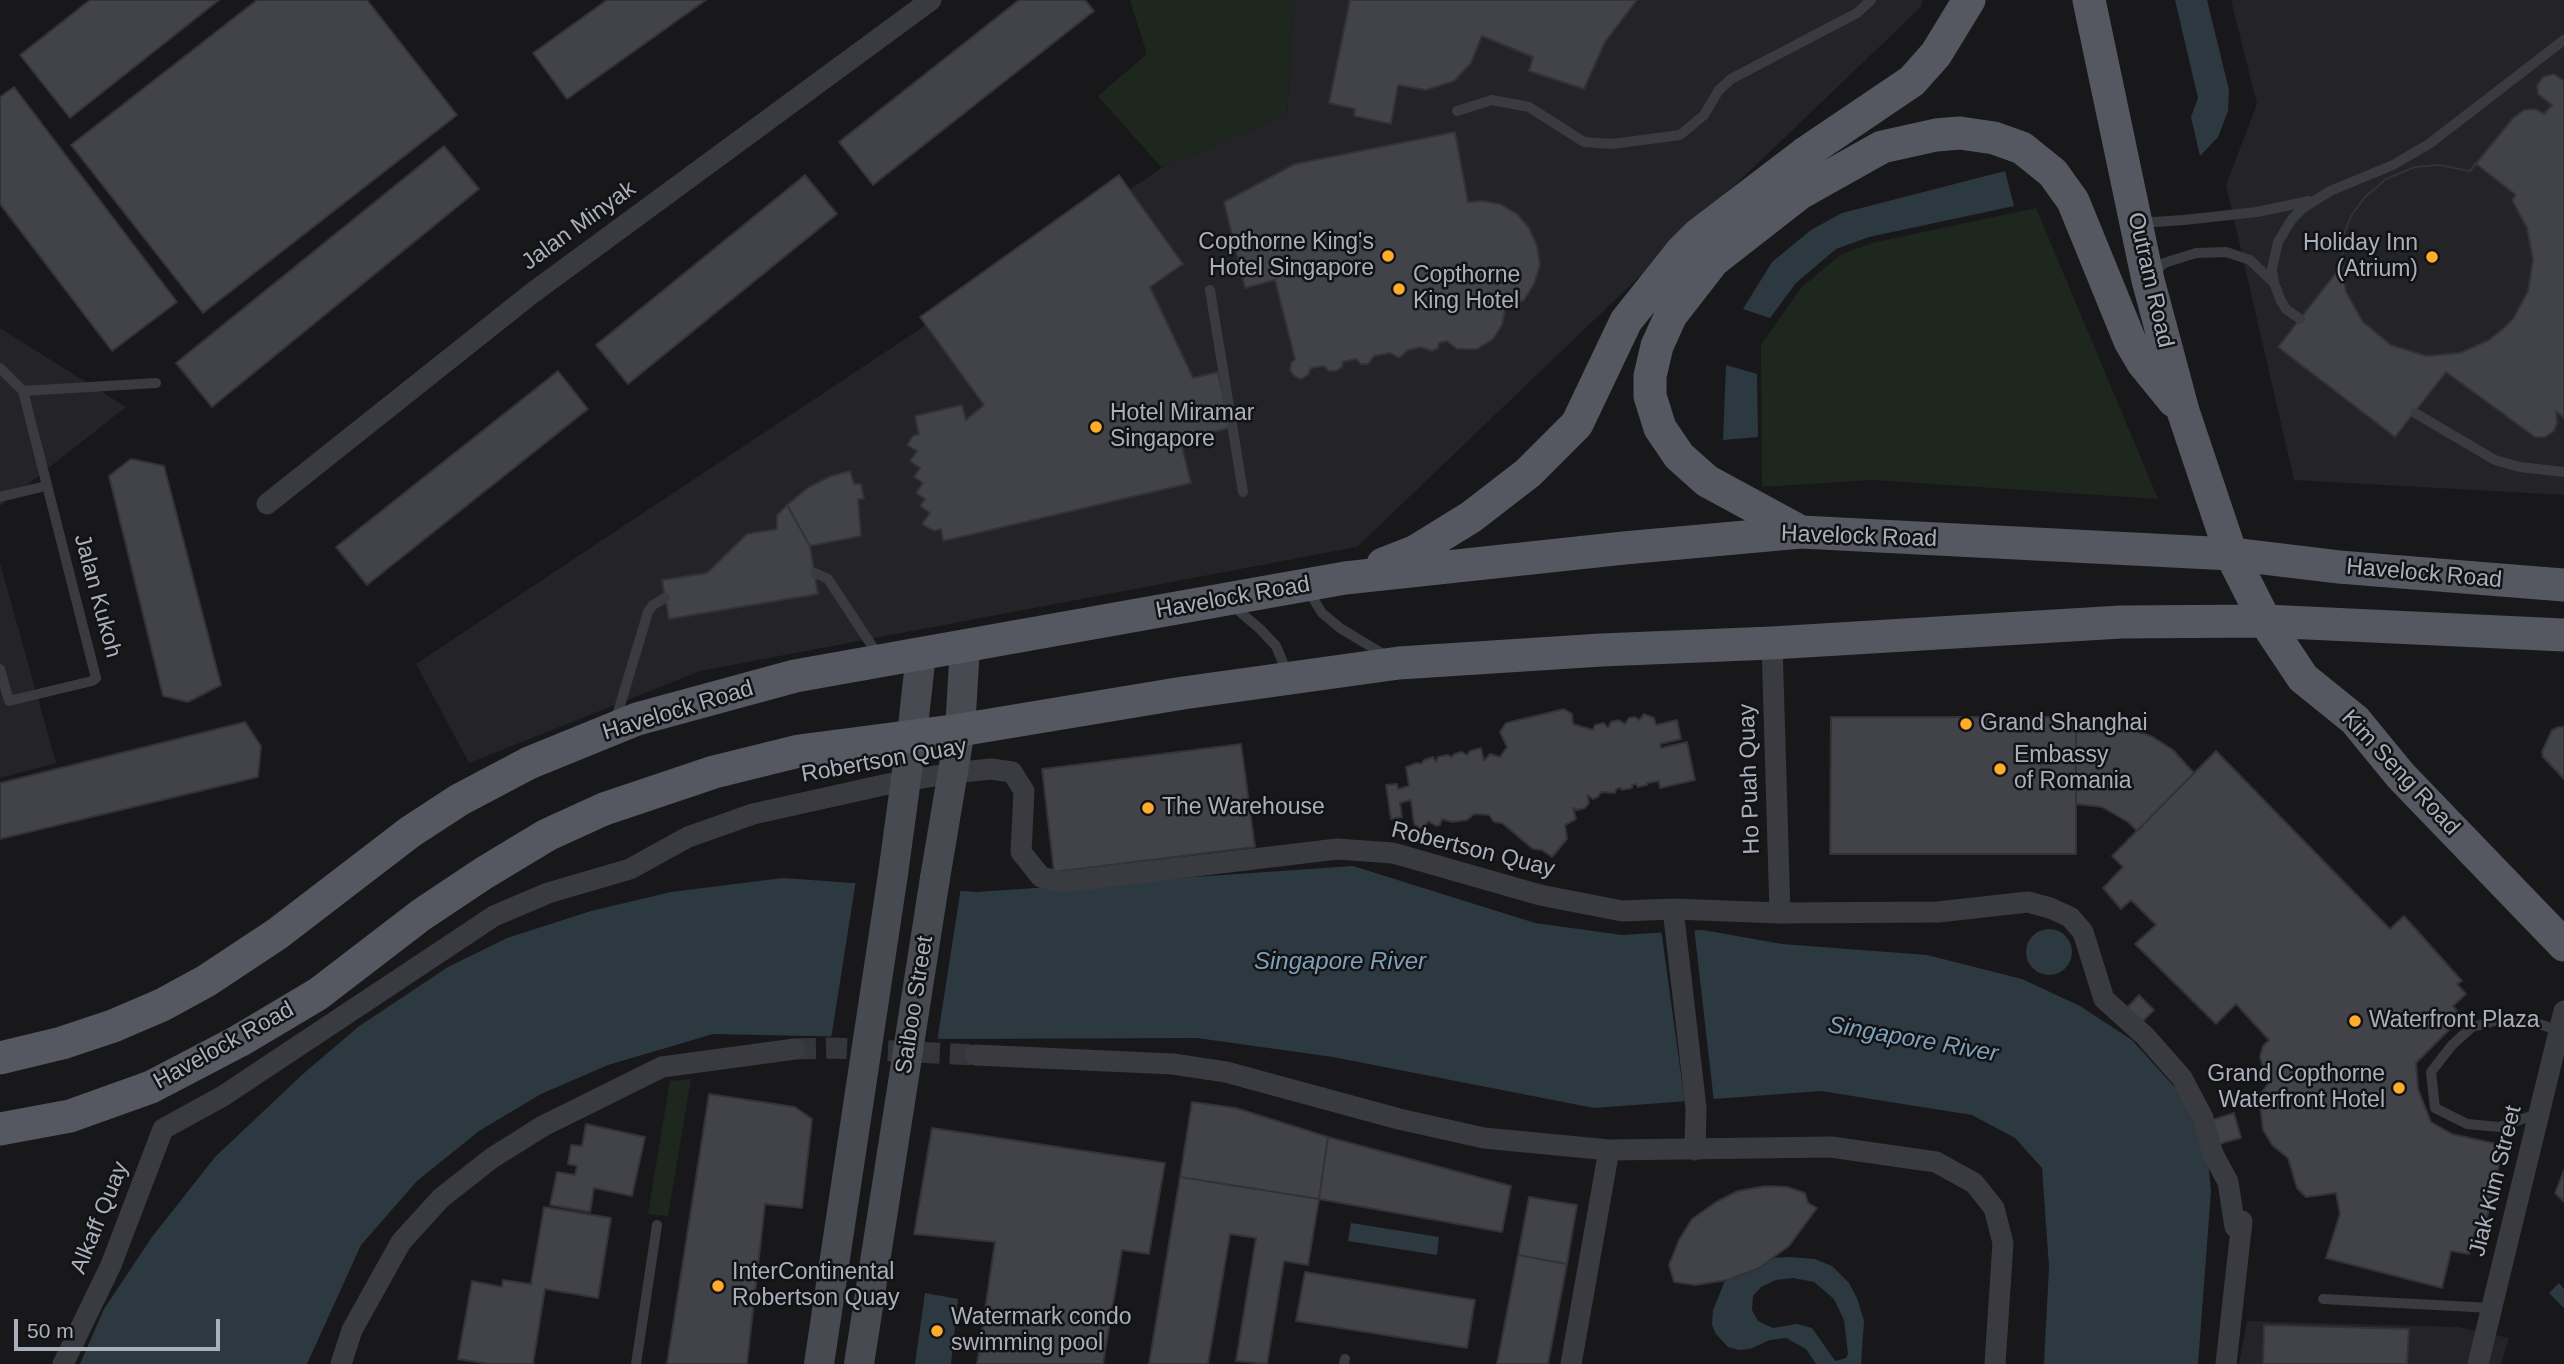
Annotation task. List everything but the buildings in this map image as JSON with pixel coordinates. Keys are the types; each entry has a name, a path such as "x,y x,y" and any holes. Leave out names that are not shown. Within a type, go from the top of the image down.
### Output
{"main road":[{"path":"1801,532 1707,481 1679,456 1660,428 1650,397 1650,376 1657,346 1671,315 1679,277 1699,234 1804,154 1912,81 1936,54 1969,0"},
{"name":"Outram Road","path":"2089,0 2148,280 2183,411 2231,554"},
{"path":"1345,578 1416,551 1471,517 1528,473 1577,424 1626,321 1679,277 1713,261 1800,193 1852,162 1882,147 1936,135 1960,133 1994,138 2022,148 2053,173 2073,201 2130,341 2143,363 2183,411"},
{"name":"Havelock Road","path":"0,1058 75,1038 162,1005 206,981 277,934 410,832 459,800 529,763 637,719 794,676 1345,578 1801,532 2231,554 2367,570 2564,585"},
{"name":"Kim Seng Road","path":"2231,554 2265,621 2303,678 2355,720 2401,776 2564,945"},
{"name":"Havelock Road","path":"0,1129 70,1116 151,1087 239,1041 318,994 421,915 547,835 604,809 714,772 799,751 960,730 1183,693 1399,663 2121,622 2265,621 2564,635"}],"street":[{"name":"Jalan Minyak","path":"267,503 531,293 923,2"},
{"name":"Ho Puah Quay","path":"1772,643 1780,913"},
{"name":"Saiboo Street","path":"859,1364 960,730 965,646"},
{"name":"Saiboo Street","path":"819,1364 912,735 920,654"},
{"name":"Robertson Quay","path":"163,1129 235,1089 494,916 548,893 630,869 688,837 753,814 905,781 991,769 1012,772 1024,791 1021,852 1041,877 1062,882 1337,849 1393,853 1541,895 1622,911 1673,909 1780,913 1938,912 2028,902 2070,917 2084,932 2104,999 2145,1036 2182,1078 2203,1118 2213,1154 2228,1182 2235,1227 2242,1221 2226,1364"},
{"path":"1673,909 1696,1108 1695,1150"},
{"name":"Jiak Kim Street","path":"2478,1364 2562,1021"},
{"path":"341,1364 352,1330 401,1242 441,1198 492,1158 543,1126 662,1067 795,1049"},
{"path":"975,1055 1172,1074 1226,1072 1399,1119 1484,1138 1609,1150 1831,1147 1936,1162 1974,1182 1994,1208 2003,1243 1995,1364"},
{"name":"Alkaff Quay","path":"64,1364 111,1265 163,1129"},
{"path":"1571,1364 1609,1150"}],"lane":[{"path":"1457,111 1492,100 1528,107 1584,142 1612,144 1680,135 1704,115 1719,90 1731,79 1848,19 1871,0"},
{"path":"2300,319 2286,309 2274,283 2272,269 2278,242 2292,219 2330,191 2393,165 2429,144 2564,40"},
{"path":"2136,220 2154,222 2257,212 2316,200"},
{"path":"2148,280 2164,263 2211,251 2226,252 2250,260 2274,283"},
{"path":"1210,290 1243,492"},
{"path":"0,368 23,391 156,383"},
{"name":"Jalan Kukoh","path":"0,669 9,701 96,678 23,391"},
{"path":"2415,413 2495,460 2520,467 2564,472"},
{"path":"0,497 46,486"},
{"path":"815,573 828,579 882,661"},
{"path":"1305,585 1322,613 1340,628 1399,663"},
{"path":"613,728 648,612 653,605 665,598"},
{"path":"1224,599 1276,646 1287,680"},
{"path":"2540,1113 2499,1126 2467,1124 2435,1108 2431,1072 2452,1045 2472,1027 2500,1020 2562,1021"},
{"path":"636,1364 657,1225"},
{"path":"2323,1299 2491,1308"}],"shaded area":[{"path":"1130,0 1294,0 1287,114 1162,168 1098,96 1147,54"},
{"path":"1294,0 1922,0 1922,6 1357,547 700,671 469,763 416,664 1162,168 1287,114"},
{"path":"2231,0 2564,0 2564,495 2294,480 2226,185 2257,104"},
{"path":"2036,208 2158,499 1873,480 1762,487 1761,345 1801,288 1840,255 1872,243"},
{"path":"0,328 126,407 0,506"},
{"path":"0,563 56,763 0,778"},
{"path":"691,1079 668,1216 648,1214 670,1081"},
{"path":"2247,1321 2458,1327 2509,1338 2501,1364 2239,1364"}],"water":[{"path":"2175,0 2207,0 2229,90 2228,111 2218,137 2200,156 2191,117 2198,98"},
{"path":"2005,171 2014,206 1869,237 1836,249 1796,283 1770,318 1743,309 1772,262 1811,230 1842,213"},
{"path":"1726,365 1757,374 1758,437 1723,440"},
{"name":"Singapore River","path":"1353,866 1535,923 1622,935 1703,930 1782,944 1927,955 2022,979 2080,1006 2132,1040 2180,1093 2207,1152 2211,1191 2198,1364 2044,1364 2049,1267 2042,1168 2015,1138 1972,1115 1821,1091 1594,1108 1333,1057 1197,1038 951,1039 713,1034 608,1065 541,1094 479,1131 417,1181 361,1245 307,1364 80,1364 104,1309 152,1237 215,1157 303,1074 358,1027 448,967 507,938 591,911 671,892 783,878 977,892"},
{"path":"2049,929 2065,936 2072,952 2065,968 2049,975 2033,968 2026,952 2033,936"},
{"path":"1351,1223 1439,1237 1437,1255 1348,1241"},
{"path":"1763,1259 1815,1259 1832,1266 1849,1283 1864,1321 1861,1364 1816,1364 1806,1349 1786,1338 1770,1340 1750,1349 1728,1347 1712,1325 1713,1310 1724,1283 1731,1274","holes":["1793,1278 1814,1282 1834,1299 1844,1320 1848,1354 1846,1358 1836,1361 1812,1328 1797,1324 1773,1328 1758,1321 1752,1310 1753,1296 1761,1287 1776,1280"]},
{"path":"2559,1283 2564,1289 2564,1308 2549,1293"},
{"name":"Watermark condo swimming pool","path":"925,1293 958,1299 951,1364 915,1364"}],"pier":[{"path":"856,880 961,887 937,1042 831,1039"},
{"path":"1694,927 1714,1102 1685,1104 1661,929"}],"tunnel":[{"path":"795,1049 834,1048 975,1055"}],"place":[{"name":"Copthorne King's Hotel Singapore","path":"1388,256"},
{"name":"Holiday Inn (Atrium)","path":"2432,257"},
{"name":"Copthorne King Hotel","path":"1399,289"},
{"name":"Hotel Miramar Singapore","path":"1096,427"},
{"name":"Grand Shanghai","path":"1966,724"},
{"name":"Embassy of Romania","path":"2000,769"},
{"name":"The Warehouse","path":"1148,808"},
{"name":"Waterfront Plaza","path":"2355,1021"},
{"name":"Grand Copthorne Waterfront Hotel","path":"2399,1088"},
{"name":"InterContinental Robertson Quay","path":"718,1286"},
{"name":"Watermark condo swimming pool","path":"937,1331"}]}
